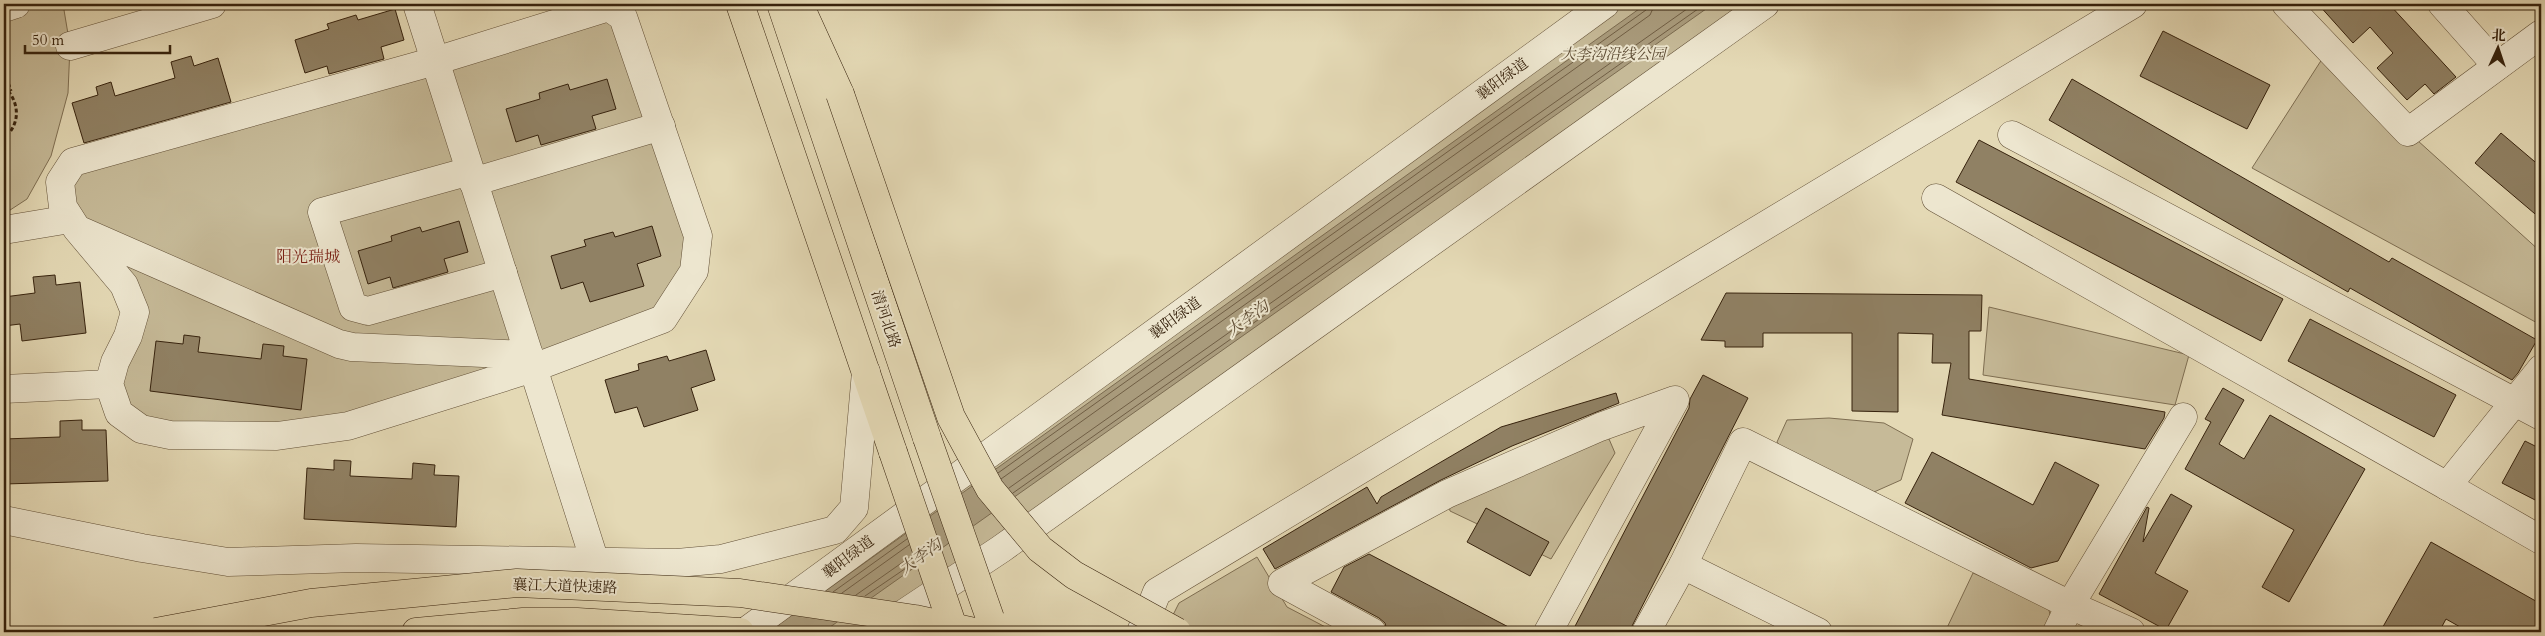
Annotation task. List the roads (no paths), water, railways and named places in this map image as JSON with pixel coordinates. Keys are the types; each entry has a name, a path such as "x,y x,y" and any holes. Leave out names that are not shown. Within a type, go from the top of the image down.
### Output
{"main road":[{"path":"740,4 893,452 974,629"},
{"name":"清河北路","path":"780,4 927,438 974,629"},
{"path":"800,4 840,94 951,417 990,488 1040,548 1074,575 1176,632"},
{"name":"襄江大道快速路","path":"156,632 310,603 517,583 740,593 974,629"},
{"path":"416,632 523,622 577,622 740,632"},
{"path":"577,622 647,632"}],"street":[{"path":"4,8 16,4"},
{"path":"70,46 212,4"},
{"path":"417,4 594,562"},
{"name":"襄阳绿道","path":"745,632 1605,4"},
{"path":"876,632 1001,549 1765,4"},
{"path":"1141,632 1157,592 2133,4"},
{"path":"2286,4 2408,132 2541,34"},
{"path":"2442,4 2497,66"},
{"path":"609,6 623,17 661,126 698,236 694,270 664,319 531,361 348,426 277,436 170,435 141,429 119,413 110,384 115,362 128,336 135,312 124,285 74,224 63,207 60,182 73,162 435,61 609,6"},
{"path":"503,273 368,311 353,307 322,212 472,176 661,126"},
{"path":"2012,136 2541,416"},
{"path":"1936,198 2541,540"},
{"path":"4,230 74,224 340,344 352,347 531,361"},
{"path":"2447,486 2541,369"},
{"path":"4,520 142,548 228,562 356,558 677,563 721,560 835,530 854,508 866,372"},
{"path":"4,389 110,384"},
{"path":"1372,632 1282,583 1447,494 1600,427 1675,400 1548,632"},
{"path":"2056,632 2070,605 2183,417"},
{"path":"1646,632 1683,565 1743,442 2070,605 2131,632"},
{"path":"1683,565 1818,632"}],"water":[{"name":"大李沟","path":"1646,4 1713,4 823,632 768,632"}],"district":[{"name":"阳光瑞城","path":"308,256"}],"park label":[{"name":"大李沟沿线公园","path":"1613,54"}]}
